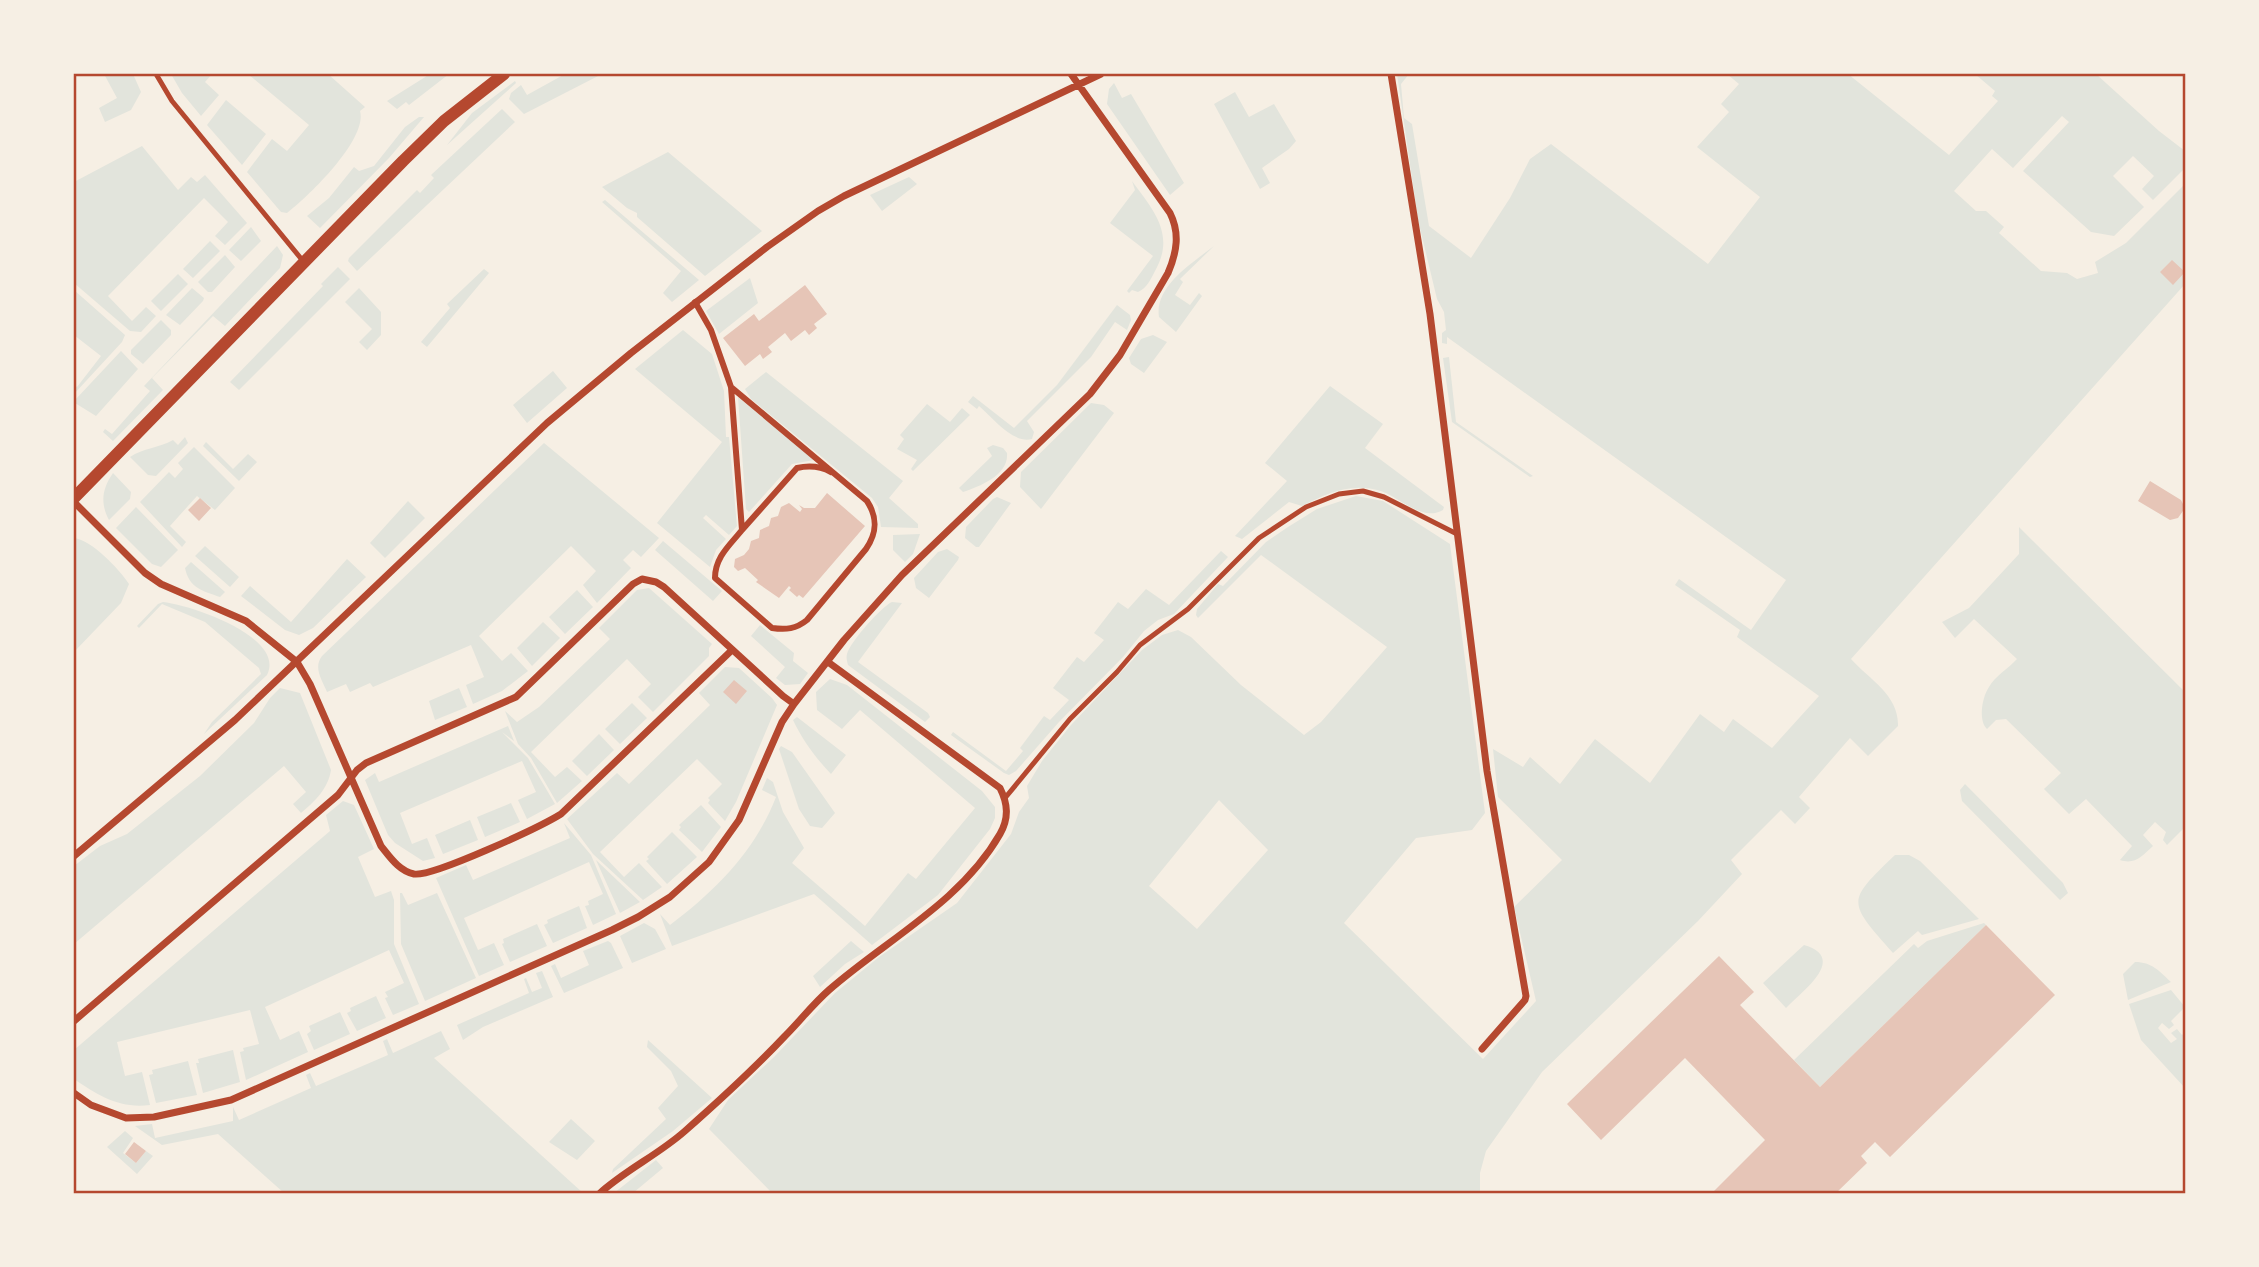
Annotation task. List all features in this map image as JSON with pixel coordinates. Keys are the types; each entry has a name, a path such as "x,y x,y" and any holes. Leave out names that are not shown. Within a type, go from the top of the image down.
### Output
{"street":[{"path":"504,74 444,121 304,261 74,500 154,580 246,621 297,662 310,684 381,846 399,867 411,873 431,872 528,832 561,814 732,650"},
{"path":"74,1093 91,1105 127,1118 154,1117 231,1100 638,917 689,881 709,862 749,800 782,722 794,704 902,575 1090,394 1134,333 1173,261 1177,234 1170,213 1072,74"},
{"path":"74,856 189,761 297,662 432,530 547,423 695,302 818,211 895,170 1101,74"},
{"path":"1391,74 1430,314 1487,771 1526,996 1482,1049"},
{"path":"695,302 711,330 731,387 742,530"},
{"path":"731,387 839,476 867,500 874,514 875,531 866,549 799,626 772,628 715,578 719,557 797,468 817,467 839,476"},
{"path":"74,1021 338,795 366,764 516,697 642,579 664,587 794,704"},
{"path":"599,1194 682,1134 827,992 961,884 1002,831 1007,815 1005,798 1000,788 828,662"}],"lane":[{"path":"156,74 172,100 304,261"},
{"path":"1005,798 1070,719 1118,672 1140,645 1188,609 1259,538 1306,507 1339,494 1363,491 1384,497 1458,534"}],"shaded area":[{"path":"104,74 133,74 141,92 131,110 105,122 99,108 117,98"},
{"path":"171,74 212,74 205,82 219,95 201,116"},
{"path":"248,74 328,74 365,107 360,111 360,123 346,151 321,181 287,213 281,212 247,172 272,139 287,151 309,125"},
{"path":"430,74 449,74 409,105 406,102 397,109 387,101"},
{"path":"565,74 602,74 524,114 509,99 511,93 521,85 527,95"},
{"path":"1397,74 1409,74 1401,84 1404,118 1412,124 1429,226 1471,258 1510,198 1530,159 1551,144 1708,264 1760,197 1697,147 1729,112 1721,104 1739,84 1727,74 1848,74 1949,155 1998,101 1992,96 1995,91 1975,74 2096,74 2185,151 2185,168 2153,200 2142,189 2154,176 2133,156 2113,176 2144,207 2114,236 2091,232 2023,171 2069,122 2062,116 2013,168 1992,149 1954,191 1976,211 1986,211 2004,227 1999,233 2041,271 2067,273 2077,279 2098,273 2095,262 2126,243 2185,184 2185,284 1851,659 1889,697 1894,705 1898,726 1868,756 1850,738 1799,797 1810,808 1795,824 1781,810 1731,860 1742,874 1698,921 1542,1072 1486,1151 1480,1173 1480,1193 772,1193 709,1129 728,1100 774,1057 835,993 879,957 957,903 1011,834 1019,812 1029,798 1027,786 1042,761 1071,725 1142,650 1162,635 1178,630 1191,637 1241,685 1304,735 1321,722 1387,647 1261,555 1198,618 1196,615 1197,609 1218,584 1223,586 1266,542 1317,509 1356,496 1383,501 1450,544 1485,813 1472,830 1416,838 1344,923 1483,1059 1536,1001 1514,907 1562,860 1498,797 1493,749 1523,767 1530,757 1560,784 1595,739 1650,783 1700,714 1724,732 1733,719 1772,748 1819,696 1737,637 1740,630 1675,585 1679,579 1751,630 1786,580 1447,337 1447,344 1442,343 1442,333 1446,330 1444,312 1437,299 1418,220","holes":["1219,800 1268,850 1197,929 1149,886"]},
{"path":"515,81 516,83 447,145 472,113"},
{"path":"1114,83 1122,98 1131,94 1184,183 1170,195 1107,104 1109,89"},
{"path":"1235,92 1249,117 1274,104 1296,141 1262,168 1270,183 1260,189 1214,104"},
{"path":"226,100 266,134 242,165 207,125"},
{"path":"502,109 515,122 357,271 348,261 349,258 417,190 420,193 434,178 431,175"},
{"path":"419,117 424,117 389,158 320,228 307,216 329,198 354,167 359,171 374,166 405,127"},
{"path":"142,146 178,190 191,177 197,182 205,175 247,223 225,245 215,236 228,222 204,198 108,296 132,321 146,307 156,316 141,332 130,331 74,283 74,182"},
{"path":"668,152 762,231 705,276 637,217 637,213 602,187"},
{"path":"909,177 917,184 882,211 870,195"},
{"path":"1132,181 1154,212 1163,245 1161,258 1148,283 1138,292 1132,290 1129,293 1127,291 1153,256 1110,223 1135,190"},
{"path":"605,200 699,280 672,302 663,293 681,271 602,202"},
{"path":"251,227 261,241 241,261 229,250"},
{"path":"210,241 220,251 193,278 183,269"},
{"path":"277,246 283,255 280,268 225,326 213,316 152,378 163,390 113,441 103,432 105,429 112,434 150,391 144,386"},
{"path":"1214,246 1180,279 1183,282 1175,295 1190,305 1199,293 1202,296 1176,332 1159,317 1163,295 1186,267"},
{"path":"225,255 235,267 212,292 208,292 198,282"},
{"path":"338,267 350,279 239,390 230,382"},
{"path":"484,269 489,273 427,347 421,342 450,308 447,304"},
{"path":"178,274 188,284 161,311 151,301"},
{"path":"750,278 758,303 719,334 706,311"},
{"path":"192,288 204,298 180,325 166,315"},
{"path":"359,288 381,312 381,335 367,350 359,342 372,329 345,302"},
{"path":"74,290 125,335 122,342 74,394 74,385 77,387 101,356 74,335"},
{"path":"1117,305 1130,315 1127,330 1115,322 1091,357 1027,421 1034,432 1032,439 1025,440 1011,434 979,406 977,409 968,402 973,396 1014,428 1057,385"},
{"path":"161,320 171,330 171,335 143,364 131,354 131,350"},
{"path":"683,330 712,354 724,391 726,437 729,437 737,526 729,535 706,515 703,518 726,539 716,550 710,567 657,523 722,442 635,369"},
{"path":"1153,335 1167,342 1144,373 1131,364 1129,358 1141,339"},
{"path":"121,351 138,369 96,416 75,403 75,400"},
{"path":"1449,357 1456,422 1533,476 1530,477 1452,422 1443,358"},
{"path":"553,371 567,388 527,423 513,405"},
{"path":"766,372 903,481 889,498 918,524 918,528 881,527 878,507 872,498 751,399 745,389"},
{"path":"1330,386 1383,424 1365,448 1444,507 1443,510 1426,513 1377,490 1347,489 1302,506 1289,502 1242,539 1235,536 1287,481 1265,463"},
{"path":"738,397 814,460 792,464 749,512 746,509"},
{"path":"1091,403 1104,405 1114,413 1041,509 1020,487 1021,472"},
{"path":"927,404 950,422 962,408 970,415 913,471 911,469 917,460 897,449 904,439 900,435"},
{"path":"185,437 188,443 156,476 148,475 130,457 173,440 178,445"},
{"path":"206,442 233,469 248,454 257,462 239,481 203,446"},
{"path":"544,443 659,538 641,557 633,550 623,560 631,568 597,603 583,585 596,571 571,546 479,636 502,661 511,653 528,671 502,691 473,704 466,685 484,677 471,645 373,687 370,683 350,692 346,684 327,692 318,670 322,656"},
{"path":"993,445 1003,448 1007,453 1003,468 992,478 963,492 959,488 992,456 987,448"},
{"path":"194,447 235,488 215,510 197,496 170,526 186,542 182,547 140,502 169,472 175,478 183,469 178,463"},
{"path":"113,473 131,492 130,499 109,520 104,508 104,496 106,485"},
{"path":"997,497 1011,503 979,547 976,547 965,538 966,527"},
{"path":"408,501 425,518 385,558 370,543"},
{"path":"136,507 178,550 161,567 152,564 116,528"},
{"path":"2019,527 2185,692 2185,827 2167,845 2163,840 2166,832 2155,822 2143,835 2153,846 2134,860 2120,860 2132,846 2086,799 2069,814 2044,789 2061,773 2006,719 1996,720 1987,729 1984,725 1982,709 1987,691 1995,679 2017,659 1974,619 1955,638 1942,622 1969,608 2019,554"},
{"path":"920,534 913,554 905,562 893,550 893,535"},
{"path":"74,538 97,549 129,584 121,603 74,652"},
{"path":"663,541 722,591 713,601 655,550"},
{"path":"205,546 239,577 230,587 195,556"},
{"path":"947,549 959,557 958,560 929,598 916,588 914,578 938,552"},
{"path":"1221,551 1228,557 1174,614 1158,620 1144,631 1016,771 1009,775 1004,773 951,735 953,732 1006,771 1023,751 1020,748 1044,716 1050,720 1069,700 1053,688 1077,657 1084,662 1104,640 1094,633 1118,602 1128,609 1146,589 1169,605"},
{"path":"347,559 366,577 313,628 299,635 285,630 241,596 250,586 291,622"},
{"path":"191,562 225,592 220,597 193,584 185,568"},
{"path":"649,588 712,644 709,656 653,712 638,697 651,684 627,659 531,752 555,777 567,767 582,781 557,803 531,758 518,744 505,711 517,722 539,707 610,639 599,628 637,590"},
{"path":"577,590 593,607 565,634 549,617"},
{"path":"163,602 194,609 233,625 263,648 269,661 267,675 204,734 212,722 261,674 259,668 205,622 162,604 139,628 137,626"},
{"path":"892,602 902,603 858,662 928,713 930,717 925,722 848,665 849,648 874,617"},
{"path":"543,622 560,638 532,666 517,648"},
{"path":"760,625 794,653 793,661 808,673 800,684 785,685 776,678 785,667 751,636"},
{"path":"725,667 739,668 777,705 736,802 725,821 708,803 708,798 722,784 697,759 600,852 624,877 639,863 662,887 643,900 593,854 567,819 617,773 629,784 710,705 699,693"},
{"path":"830,679 847,685 982,791 995,807 995,818 990,829 938,895 872,945 814,894 672,946 660,914 670,925 703,898 745,852 757,835 776,797 762,790 767,778 773,782 783,812 804,848 792,863 865,926 908,873 916,879 975,808 860,710 842,729 817,710 816,692"},
{"path":"280,688 300,693 331,770 320,794 301,813 293,804 306,792 284,766 74,944 74,866 100,846 127,834 200,776 254,723"},
{"path":"459,688 467,707 435,720 429,701"},
{"path":"632,703 647,718 620,744 605,729"},
{"path":"797,717 846,755 831,774 801,735 793,720"},
{"path":"508,726 514,741 502,732 528,758 555,804 527,819 518,800 536,792 522,761 400,813 412,844 427,838 435,858 423,861 395,843 388,835 365,780 375,773 379,782"},
{"path":"599,734 614,750 587,776 572,761"},
{"path":"781,746 792,752 835,813 822,828 810,826 799,809 779,749"},
{"path":"1965,784 2063,883 2068,893 2060,900 1962,801 1960,790"},
{"path":"343,801 354,805 374,849 358,857 375,897 391,891 394,900 394,944 419,1004 393,1015 385,992 404,983 389,950 265,1007 280,1040 299,1031 308,1052 246,1080 240,1052 244,1051 243,1048 259,1044 250,1010 117,1042 125,1076 142,1072 150,1105 119,1103 74,1079 74,1050 330,831 326,815"},
{"path":"511,803 520,822 485,837 477,817"},
{"path":"701,805 721,827 702,852 679,830 679,825"},
{"path":"470,820 478,840 443,854 435,835"},
{"path":"564,823 591,855 616,914 593,925 585,906 589,905 588,901 603,894 589,862 464,918 478,950 494,943 504,965 479,976 436,878 466,865 473,880 570,838"},
{"path":"672,832 697,857 667,884 646,861"},
{"path":"1895,855 1909,855 1920,861 1979,919 1922,935 1918,931 1893,953 1860,912 1858,902 1868,883"},
{"path":"596,860 640,902 620,913"},
{"path":"400,893 408,905 437,893 476,978 425,1001 401,944"},
{"path":"579,906 587,928 553,943 544,925 548,923 547,920"},
{"path":"644,923 655,929 666,949 632,963 620,936"},
{"path":"1984,923 1986,925 1820,1087 1794,1060 1914,944 1918,948 1927,941"},
{"path":"537,924 547,946 510,962 502,944 503,939"},
{"path":"608,941 623,968 564,993 551,966 555,964 561,978 589,965 583,951"},
{"path":"851,941 864,952 845,964 820,987 813,976"},
{"path":"1804,945 1817,951 1822,958 1822,966 1818,975 1786,1008 1763,983"},
{"path":"2135,962 2151,965 2171,982 2128,1000 2123,974"},
{"path":"542,971 553,997 483,1027 463,1040 457,1025 529,993 524,979 526,978 532,992 542,988 536,973"},
{"path":"2171,990 2185,1007 2171,1021 2174,1025 2169,1029 2162,1023 2158,1028 2171,1043 2177,1039 2171,1033 2177,1029 2182,1035 2185,1032 2185,1088 2141,1040 2129,1004"},
{"path":"376,996 386,1018 357,1031 347,1013 351,1011 350,1008"},
{"path":"340,1012 350,1034 314,1050 307,1034 311,1031 309,1026"},
{"path":"441,1031 450,1049 434,1058 583,1193 284,1193 218,1134 162,1145 135,1126 152,1124 155,1138 233,1121 233,1107 239,1120 311,1088 306,1075 310,1073 316,1086 388,1055 383,1041 387,1039 393,1053"},
{"path":"648,1040 712,1098 673,1131 612,1173 613,1169 666,1119 658,1108 678,1086 671,1071 647,1047"},
{"path":"233,1050 240,1082 203,1093 196,1063 199,1063 198,1059"},
{"path":"188,1061 197,1095 156,1103 149,1075 153,1074 152,1070"},
{"path":"571,1119 595,1141 577,1160 549,1142"},
{"path":"125,1131 133,1138 123,1153 136,1163 146,1151 153,1156 137,1174 107,1147"},
{"path":"656,1160 663,1168 633,1193 614,1193"}],"building":[{"path":"2172,260 2185,272 2173,285 2160,272"},
{"path":"805,285 827,314 814,324 817,328 809,335 805,330 791,341 785,333 768,347 772,352 763,359 760,354 745,366 723,338 754,314 759,321"},
{"path":"2150,481 2181,500 2185,508 2178,518 2170,520 2138,501"},
{"path":"827,493 865,526 803,598 799,595 797,597 789,590 789,586 779,598 756,582 758,580 745,568 738,571 734,567 735,559 744,555 751,541 759,538 760,530 769,526 771,518 778,516 781,507 789,503 800,512 802,509 799,505 815,508"},
{"path":"200,498 211,508 199,521 188,510"},
{"path":"734,680 747,691 736,704 723,692"},
{"path":"1986,925 2055,995 1890,1157 1875,1142 1861,1156 1867,1163 1835,1194 1711,1194 1765,1140 1685,1058 1601,1140 1567,1104 1719,956 1754,992 1740,1005 1820,1087"},
{"path":"134,1142 146,1151 136,1163 125,1154"}]}
